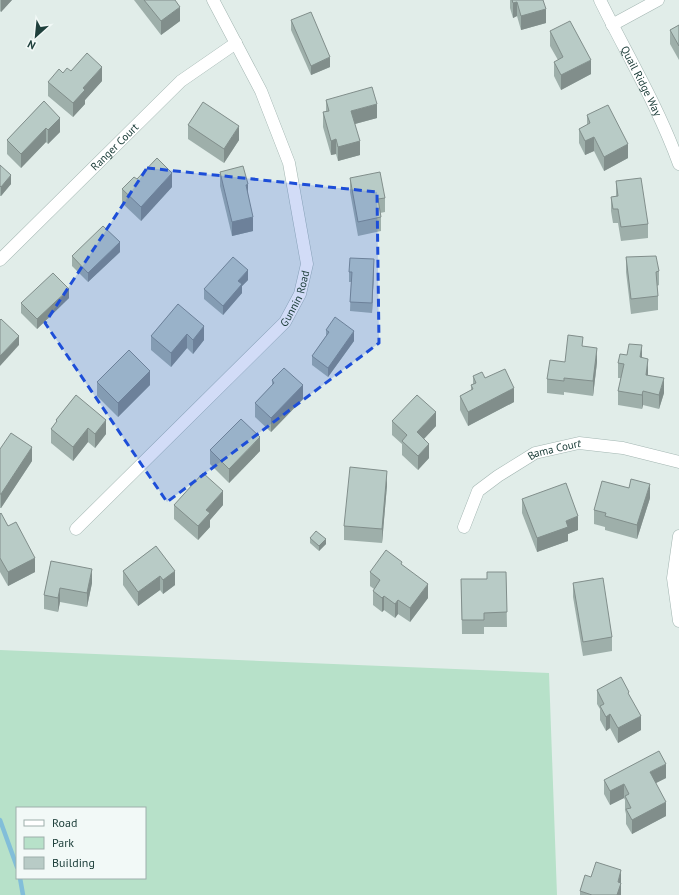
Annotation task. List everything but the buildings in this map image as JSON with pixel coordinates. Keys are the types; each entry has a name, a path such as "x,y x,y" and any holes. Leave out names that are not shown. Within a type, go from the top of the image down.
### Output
{"street":[{"name":"Gunnin Road","path":"76,529 285,322 300,294 307,264 289,163 261,91 213,0"},
{"name":"Quail Ridge Way","path":"600,0 650,95 669,136 679,164"},
{"path":"612,24 658,0"},
{"name":"Ranger Court","path":"0,260 181,81 236,43"},
{"name":"Bama Court","path":"464,527 478,492 498,476 535,453 579,443 624,448 679,462"},
{"path":"679,536 673,578 679,621"}],"highlighted area":[{"path":"147,168 377,192 379,343 167,502 45,323"}],"green space":[{"path":"0,650 549,673 557,895 0,895"}],"waterway":[{"path":"0,820 16,864"},
{"path":"20,879 23,895"}]}
